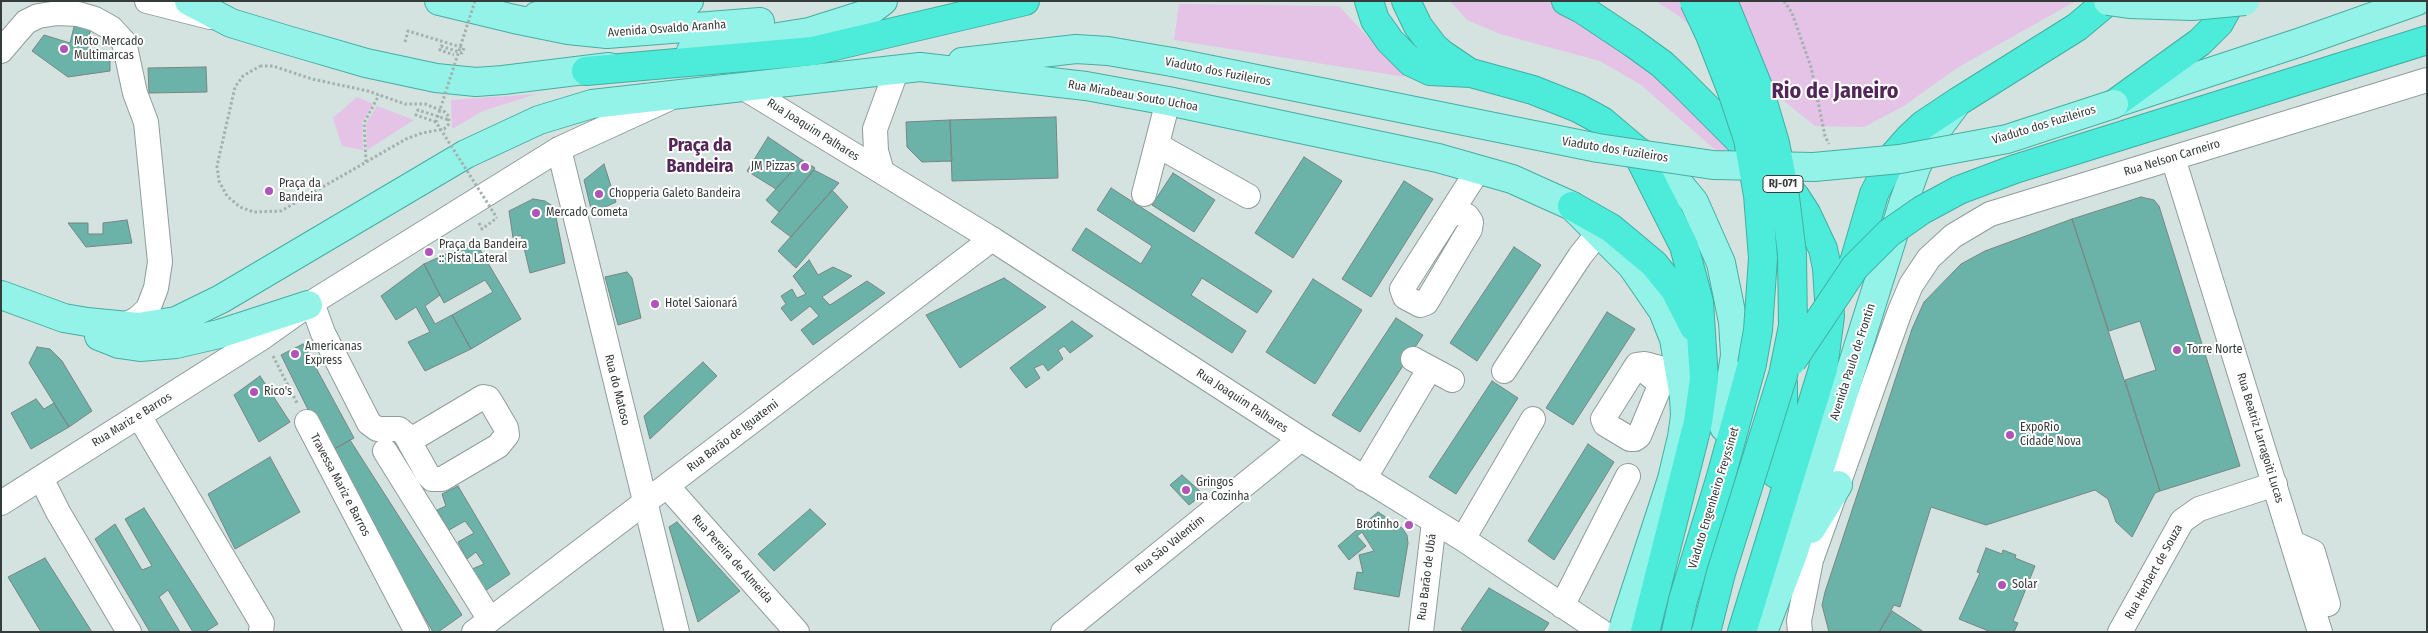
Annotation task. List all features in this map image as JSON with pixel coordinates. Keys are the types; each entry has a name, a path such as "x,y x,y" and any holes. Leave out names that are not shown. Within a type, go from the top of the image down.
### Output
{"highway":[{"path":"586,71 813,51 1025,1"},
{"path":"1369,1 1375,20 1390,41 1411,62 1430,71 1471,73 1533,90 1578,108 1602,121 1635,149 1684,246 1699,302 1704,379 1698,422 1645,632"},
{"path":"1406,1 1418,26 1434,46 1442,54 1471,73"},
{"name":"Viaduto Engenheiro Freyssinet","path":"1676,632 1683,600 1720,480 1752,364 1758,330 1763,266 1758,195 1748,139 1734,94 1694,1"},
{"name":"RJ-071","path":"1706,632 1721,573 1783,375 1792,326 1793,293 1792,254 1784,189 1775,143 1759,89 1723,1"},
{"path":"1829,327 1855,259 1874,194 1894,155 1923,125 2077,27 2108,1"},
{"path":"2114,104 2200,42 2219,23 2230,1"},
{"path":"1574,5 1662,64 1771,170 1802,207 1823,249 1827,268 1829,327 1823,369 1810,418 1742,632"},
{"path":"1783,375 1817,320 1854,267 1889,233 1922,210 1959,190 2015,169 2427,40"},
{"path":"1735,632 1778,466 1783,435 1781,343 1783,261 1771,170"},
{"path":"1572,206 1611,228 1654,264 1675,290 1702,345"}],"main road":[{"path":"188,1 231,23 366,62 456,69 503,80 586,71 696,49 809,32 866,14 883,1"},
{"path":"514,19 609,4 689,1"},
{"name":"Avenida Osvaldo Aranha","path":"442,2 568,30 625,34 756,23 867,1"},
{"path":"2108,1 2129,4 2192,6 2245,1"},
{"name":"Viaduto dos Fuzileiros","path":"909,68 1047,50 1108,51 1172,62 1598,148 1713,165 1814,167 1900,159 2007,139 2301,42 2417,1"},
{"name":"Rua Mirabeau Souto Uchoa","path":"681,93 744,88 909,68 1086,86 1168,101 1438,158 1512,179 1572,206"},
{"path":"64,318 122,326 152,326 176,321 192,314 466,154 500,137 539,120 592,104 681,93"},
{"name":"Avenida Paulo de Frontin","path":"1763,632 1802,557 1827,481 1904,200 1917,165 1938,128 1959,101"},
{"path":"1635,149 1671,174 1694,202 1721,263 1734,322 1735,355 1727,417 1662,632"},
{"path":"1572,206 1632,266 1659,305 1674,339 1684,398 1682,437 1672,479 1622,632"},
{"path":"1,295 64,318 104,339 140,347 199,339 310,304"},
{"path":"1802,557 1827,481"}],"street":[{"path":"146,1 231,23"},
{"path":"1,51 26,22 48,14 78,14 95,19 111,28 120,36 126,48 136,93 146,122 160,262 156,288 148,309 137,319 122,326"},
{"name":"Rua Joaquim Palhares","path":"882,172 876,151 875,129 909,68"},
{"name":"Rua Nelson Carneiro","path":"1929,258 1953,236 1990,214 2427,80"},
{"name":"Rua Joaquim Palhares","path":"744,88 992,239 1301,439 1463,539 1602,632"},
{"path":"263,337 310,304 559,149 681,93"},
{"path":"1144,194 1168,101"},
{"path":"1156,146 1248,196"},
{"name":"Rua do Matoso","path":"559,149 676,632"},
{"name":"Rua Beatriz Larragoiti Lucas","path":"2173,158 2293,544 2326,625"},
{"path":"1454,210 1478,170"},
{"path":"1504,371 1580,256 1599,232"},
{"name":"Rua Barão de Iguatemi","path":"482,626 992,239"},
{"name":"Avenida Paulo de Frontin","path":"1827,481 1900,311 1912,285 1929,258"},
{"path":"310,304 369,423 377,430 400,429 409,441"},
{"name":"Rua Mariz e Barros","path":"1,503 263,337"},
{"path":"1364,479 1422,363 1452,380"},
{"path":"2252,363 2272,430 2262,443"},
{"path":"1637,366 1657,381 1659,388 1640,436 1630,439 1605,424 1603,419 1637,366 1645,364 1664,369 1680,367"},
{"path":"1624,386 1652,404"},
{"path":"139,416 262,623 261,632"},
{"path":"1463,539 1533,419"},
{"name":"Travessa Mariz e Barros","path":"307,422 418,632"},
{"name":"Rua São Valentim","path":"1063,632 1301,439"},
{"path":"385,451 482,626"},
{"path":"1562,606 1628,476"},
{"path":"41,478 58,512 129,632"},
{"name":"Rua Herbert de Souza","path":"2120,632 2182,521 2199,509 2275,484"},
{"name":"Rua Pereira de Almeida","path":"667,486 797,632"},
{"name":"Rua Barão de Ubá","path":"1420,632 1434,522"},
{"path":"1800,632 1802,557"}],"path":[{"path":"436,122 456,69 476,1"},
{"path":"1784,1 1792,13 1811,67 1825,136 1833,151"},
{"path":"405,42 408,32 464,48 462,53 441,46 440,50 456,69"},
{"path":"273,66 379,95 408,105 425,104 443,111 449,120 444,130 414,135 288,208 269,213 254,212 234,202 223,189 217,166 235,87 243,76 255,68 273,66"},
{"path":"366,162 364,123 379,95"},
{"path":"449,120 418,110 416,115 436,122 497,218 482,229 478,224 484,220"},
{"path":"490,216 495,212"},
{"name":"Travessa Mariz e Barros","path":"263,337 307,422"}],"shaded area":[{"path":"1450,1 1578,1 1636,28 1690,70 1730,135 1735,153 1726,159 1641,85 1600,61 1500,34 1467,20"},
{"path":"1656,1 2076,1 1957,68 1904,106 1864,127 1815,126 1676,14"},
{"path":"1179,4 1339,6 1405,77 1174,40"},
{"path":"536,94 483,111 452,129 451,100"},
{"path":"357,97 373,104 362,122 363,150 342,146 333,118"},
{"path":"377,106 414,120 367,150 366,124"}],"building":[{"name":"Moto Mercado Multimarcas","path":"75,23 91,27 87,47 110,53 110,71 68,77 32,51 44,35 70,43"},
{"path":"206,67 207,92 149,93 148,68"},
{"path":"1056,117 1058,178 952,181 950,120"},
{"path":"950,120 952,161 922,162 907,147 906,122"},
{"path":"768,137 802,160 776,189 747,171"},
{"path":"1304,157 1342,181 1293,258 1255,233"},
{"path":"802,160 815,168 779,212 766,200"},
{"path":"604,164 616,202 592,213 584,180"},
{"path":"814,170 839,183 791,237 771,222"},
{"path":"1173,173 1215,200 1194,232 1152,205"},
{"path":"1404,181 1433,199 1371,297 1342,279"},
{"path":"1111,188 1272,291 1257,313 1202,278 1191,295 1246,331 1232,353 1072,250 1086,228 1141,264 1152,246 1097,210"},
{"path":"832,190 848,207 796,268 778,251"},
{"name":"Torre Norte","path":"2141,197 2154,200 2159,206 2240,466 2160,491 2125,380 2156,370 2140,321 2109,331 2072,219"},
{"path":"533,199 545,201 554,207 565,263 530,273 521,235 513,238 509,211"},
{"name":"ExpoRio Cidade Nova","path":"2072,219 2160,491 2155,493 2132,537 2116,522 2108,499 2095,490 1986,525 1931,507 1900,607 1894,605 1879,632 1829,632 1822,605 1825,592 1912,329 1924,302 1961,264 1985,251"},
{"path":"127,220 132,243 86,247 68,223 88,223 88,234 103,234 103,223"},
{"path":"475,241 521,319 471,349 452,315 493,292 485,280 444,303 424,264"},
{"path":"1514,247 1541,265 1477,361 1450,343"},
{"path":"809,260 818,275 833,267 852,276 822,297 830,305 867,281 885,293 813,345 801,330 819,316 810,306 791,321 781,308 786,304 781,296 792,289 797,298 806,294 793,276"},
{"path":"424,264 440,295 425,306 435,324 452,315 471,349 425,371 408,342 430,332 416,307 396,320 381,296"},
{"path":"627,272 632,278 641,318 618,325 605,277"},
{"path":"1004,278 1046,307 960,368 926,315"},
{"path":"1313,279 1362,310 1315,384 1266,352"},
{"path":"1607,312 1635,329 1573,425 1546,408"},
{"path":"1396,318 1423,335 1360,432 1332,415"},
{"path":"1072,321 1093,336 1070,353 1064,346 1058,350 1063,359 1048,371 1043,364 1034,368 1040,378 1026,388 1010,368"},
{"path":"303,344 354,438 329,452 281,355"},
{"path":"37,347 50,349 62,361 92,411 69,427 29,363"},
{"path":"703,362 717,376 650,439 644,416"},
{"path":"260,376 290,422 259,442 234,395"},
{"path":"1492,381 1518,398 1456,494 1429,477"},
{"path":"36,399 44,409 54,403 69,427 31,449 11,413"},
{"path":"350,440 462,615 438,632 433,632 329,452"},
{"path":"1588,444 1614,462 1554,560 1528,541"},
{"path":"270,457 300,512 235,549 208,494"},
{"name":"Gringos na Cozinha","path":"1182,475 1203,494 1189,505 1170,485"},
{"path":"458,486 510,574 485,591 472,569 484,564 476,552 467,559 458,542 474,533 465,521 449,530 437,510 446,506 442,494"},
{"path":"144,508 218,624 205,632 193,632 168,590 159,597 180,632 150,632 95,539 115,524 142,570 152,566 125,519"},
{"path":"810,509 826,524 774,571 758,554"},
{"path":"1378,512 1402,528 1407,535 1408,543 1399,597 1354,589 1357,572 1363,573 1359,555 1374,551 1362,532 1357,536 1366,546 1349,560 1338,546"},
{"path":"677,522 740,591 698,622 669,527"},
{"name":"Solar","path":"1986,548 2002,554 2003,550 2016,555 2015,558 2035,566 2013,621 2018,623 2014,632 1991,632 1959,619 1980,573 1977,572"},
{"path":"45,558 92,632 41,632 8,577"},
{"path":"1489,588 1549,623 1543,632 1465,632 1461,629"},
{"path":"1892,611 1924,632 1879,632"}],"place":[{"name":"Moto Mercado Multimarcas","path":"64,49"},
{"name":"JM Pizzas","path":"805,167"},
{"name":"Praça da Bandeira","path":"269,191"},
{"name":"Chopperia Galeto Bandeira","path":"599,194"},
{"name":"Mercado Cometa","path":"536,213"},
{"name":"Praça da Bandeira :: Pista Lateral","path":"429,252"},
{"name":"Hotel Saionará","path":"655,304"},
{"name":"Torre Norte","path":"2177,350"},
{"name":"Americanas Express","path":"295,354"},
{"name":"Rico's","path":"254,392"},
{"name":"ExpoRio Cidade Nova","path":"2010,435"},
{"name":"Gringos na Cozinha","path":"1186,490"},
{"name":"Brotinho","path":"1409,525"},
{"name":"Solar","path":"2002,585"}],"district":[{"name":"Rio de Janeiro","path":"1835,92"},
{"name":"Praça da Bandeira","path":"700,156"}]}
